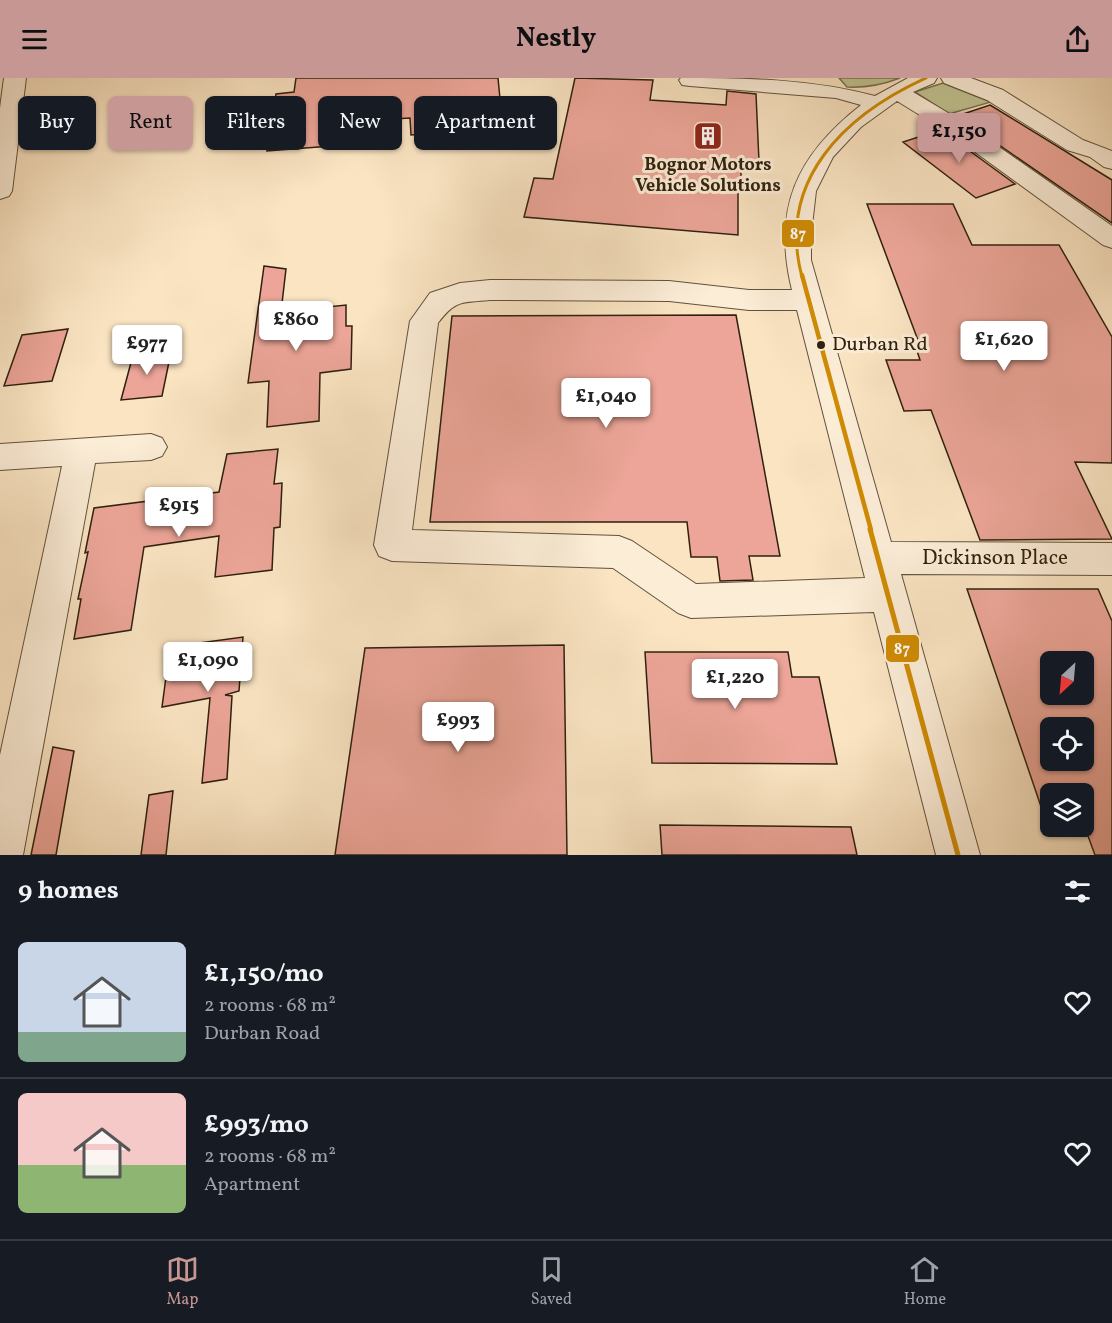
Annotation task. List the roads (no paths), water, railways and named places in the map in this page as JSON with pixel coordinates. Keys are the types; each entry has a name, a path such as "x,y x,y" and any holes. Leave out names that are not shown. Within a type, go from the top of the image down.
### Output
{"street":[{"path":"0,190 15,78"},
{"path":"952,78 995,95 1075,145 1098,152 1112,162"},
{"path":"690,80 837,92 900,91 957,128 1112,239"},
{"path":"900,91 855,119 820,159 804,190 798,220 798,260 845,427 887,594 958,855"},
{"path":"808,300 749,300 669,291 511,290 460,293 440,300 424,321 392,545 619,552 691,601 887,594"},
{"path":"1,457 151,447"},
{"path":"1,855 81,451"},
{"name":"Dickinson Place","path":"878,558 1112,559"}],"place":[{"name":"Bognor Motors Vehicle Solutions","path":"708,136"},
{"name":"Durban Rd","path":"821,345"}]}
